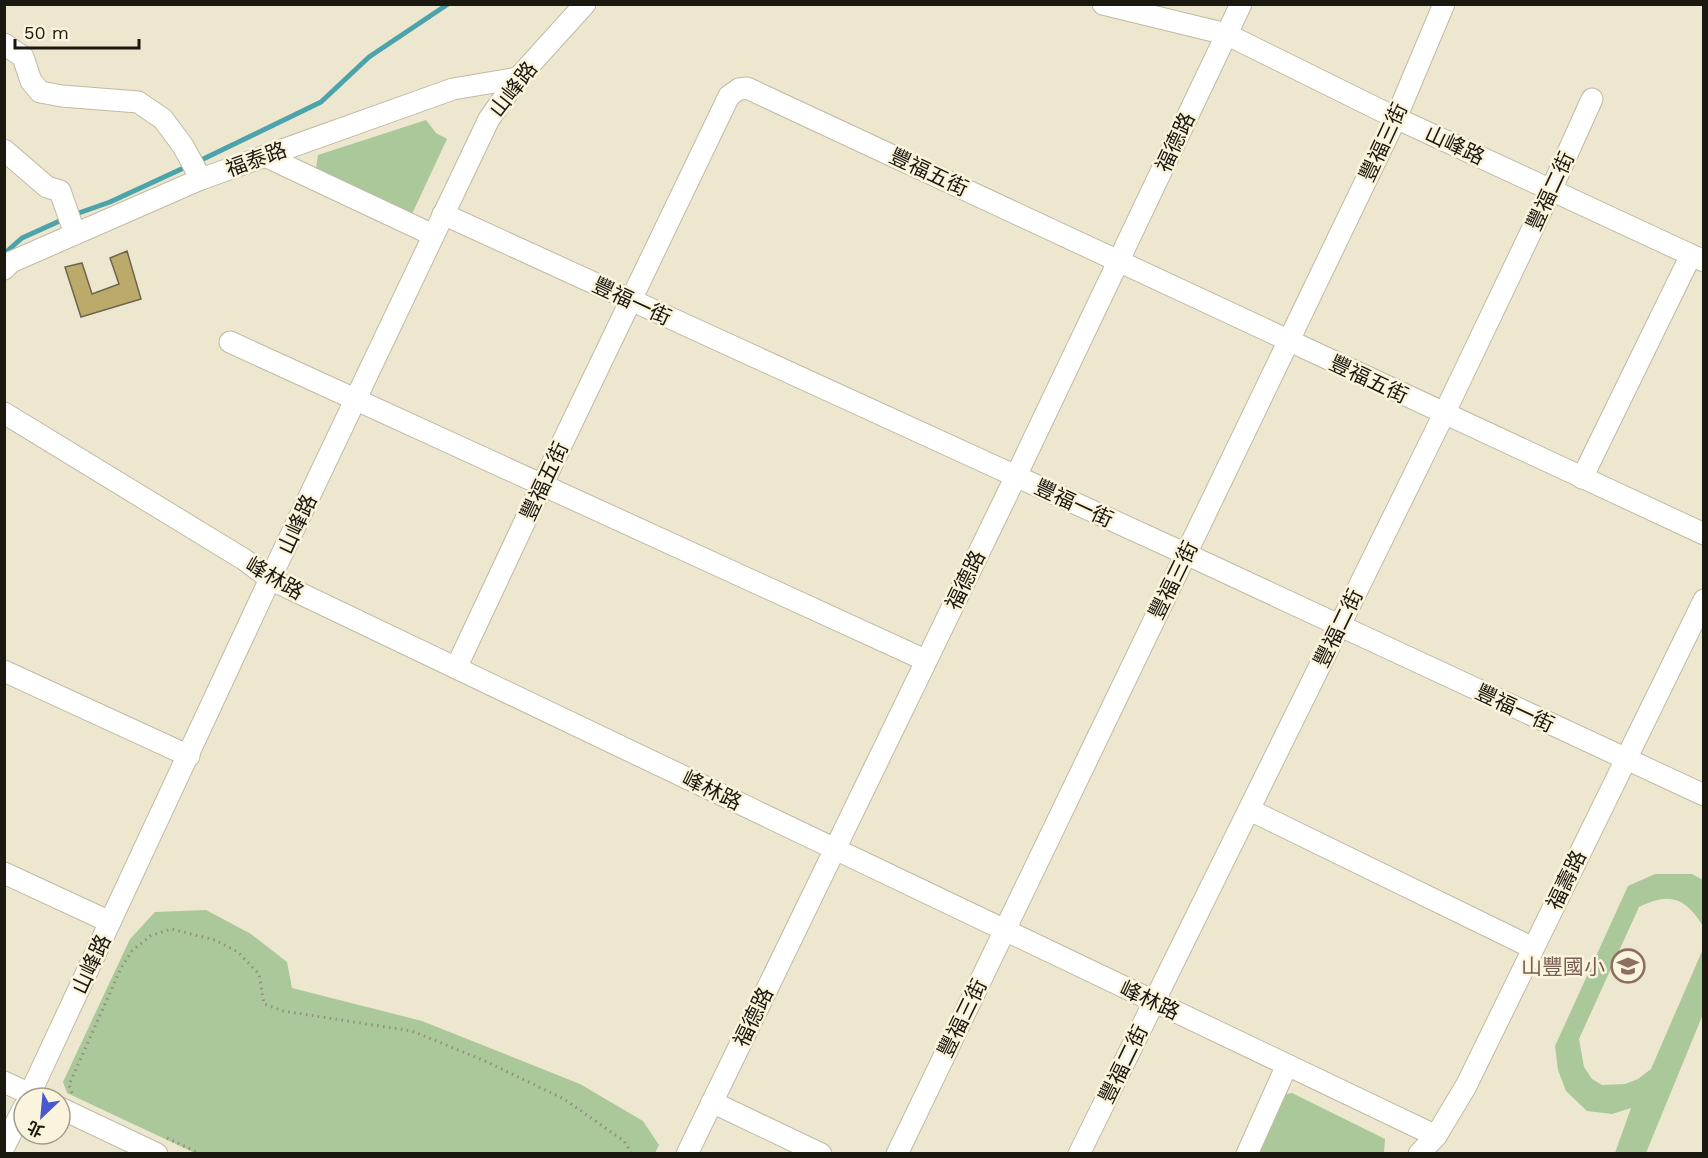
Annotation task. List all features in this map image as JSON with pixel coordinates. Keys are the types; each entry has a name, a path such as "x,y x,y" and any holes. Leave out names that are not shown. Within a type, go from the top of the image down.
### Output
{"street":[{"name":"山峰路","path":"36,1086 270,579 489,119 518,78 585,4"},
{"name":"山峰路","path":"1103,4 1226,34 1396,118 1697,258"},
{"name":"福德路","path":"687,1154 1016,476 1240,4"},
{"name":"豐福三街","path":"897,1154 1396,118 1444,4"},
{"path":"4,44 23,57 31,81 40,92 138,102 163,119 183,146 201,179"},
{"name":"福泰路","path":"4,269 11,262 75,234 104,228 201,179 453,89 518,78"},
{"name":"豐福五街","path":"456,668 729,96 739,89 747,88 1704,534"},
{"name":"豐福二街","path":"1079,1154 1444,414 1592,99"},
{"path":"4,150 47,187 60,191 64,197 75,234"},
{"path":"265,156 433,235"},
{"name":"豐福一街","path":"443,214 1186,554 1704,795"},
{"path":"1582,478 1697,258"},
{"path":"230,342 925,660"},
{"name":"峰林路","path":"4,413 245,560 270,579 1436,1136"},
{"name":"福壽路","path":"1419,1154 1436,1136 1466,1086 1704,600"},
{"path":"4,671 189,756"},
{"path":"1250,810 1533,948"},
{"path":"4,873 110,922"},
{"path":"1247,1154 1287,1065"},
{"path":"712,1102 821,1154"},
{"path":"72,1104 157,1143"},
{"name":"山峰路","path":"4,1147 12,1132"}],"path":[{"path":"69,1086 121,968 132,951 150,936 171,929 215,940 238,952 259,974 264,1004 283,1011 412,1031 485,1061 564,1099 624,1141 632,1154"},
{"path":"157,1143 201,1154"}],"green space":[{"path":"426,120 436,133 447,139 412,214 316,168 318,155"},
{"path":"1655,874 1692,874 1703,880 1703,926 1690,909 1676,900 1660,900 1639,907 1579,1039 1584,1067 1592,1079 1602,1085 1625,1084 1638,1079 1651,1069 1703,949 1703,1014 1646,1153 1615,1153 1631,1108 1612,1114 1587,1111 1566,1091 1558,1070 1555,1046 1628,886"},
{"path":"206,910 251,934 287,962 292,988 422,1021 580,1084 643,1121 659,1145 655,1153 195,1153 72,1095 72,1086 64,1086 63,1082 130,939 155,912"},
{"path":"1292,1093 1385,1139 1384,1153 1259,1153 1286,1094"}],"building":[{"path":"127,251 141,299 81,317 65,267 82,263 92,294 119,284 110,258"}],"waterway":[{"path":"197,162 321,102 369,57 448,4"},
{"path":"73,215 110,202 188,166"},
{"path":"4,254 22,238 64,219"}],"place":[{"name":"山豐國小","path":"1628,966"}]}
